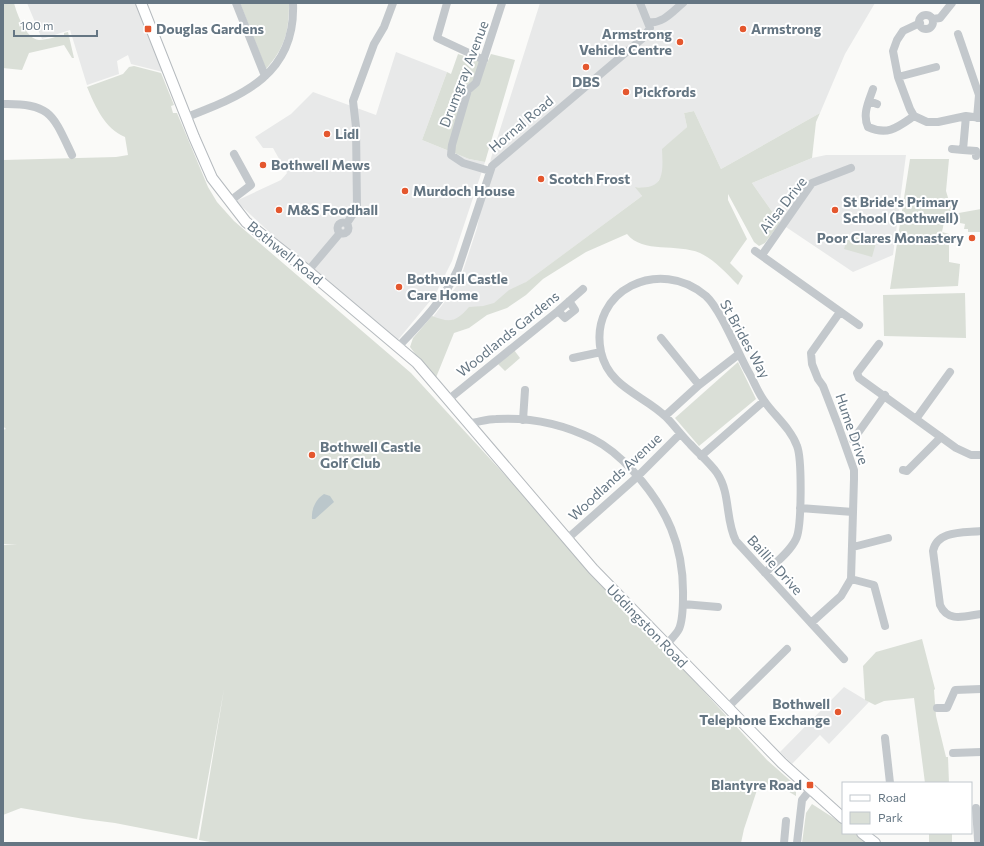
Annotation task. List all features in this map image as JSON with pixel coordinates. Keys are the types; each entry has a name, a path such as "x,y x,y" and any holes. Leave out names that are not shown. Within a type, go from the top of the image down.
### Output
{"main road":[{"name":"Bothwell Road","path":"141,3 212,178 246,222 308,271 417,363 468,420"},
{"name":"Uddingston Road","path":"468,420 593,570 727,708 810,790 842,817"},
{"path":"865,834 875,843"}],"street":[{"path":"236,3 265,76"},
{"path":"187,117 231,98 273,70 283,55 292,33 293,3"},
{"path":"308,271 340,232 338,229 339,224 342,222 347,223 357,208 356,127 352,101 374,44 384,27 393,3"},
{"path":"447,3 437,38 484,60"},
{"name":"Drumgray Avenue","path":"490,171 463,163 450,155 468,90 476,83 502,3"},
{"path":"640,3 650,25 663,20 683,3"},
{"path":"952,3 940,18 932,19 926,15 922,17 920,23 903,31 897,40 893,51 898,77 914,116 927,122 938,122 966,116 979,118 979,95 962,38"},
{"name":"Hornal Road","path":"398,347 429,314 451,283 458,269 492,166 643,38 650,25"},
{"path":"898,77 928,71 936,67"},
{"path":"873,88 873,103 865,120 868,127 888,132 897,129 914,116"},
{"path":"3,104 24,104 40,107 54,119 72,155"},
{"path":"964,150 966,116"},
{"path":"952,149 976,151 976,156"},
{"path":"230,201 252,185 234,154"},
{"name":"Ailsa Drive","path":"840,312 758,253 812,184 851,168"},
{"name":"St Brides Way","path":"680,434 665,416 625,388 614,378 606,366 601,352 601,328 608,306 618,295 631,285 648,279 662,278 677,280 706,296 718,313 764,401 786,427 797,445 801,465 800,508 797,538 789,549 765,573"},
{"name":"Woodlands Gardens","path":"449,399 558,311 566,318 571,314 575,310 569,302 583,289"},
{"path":"840,312 859,325"},
{"name":"Hume Drive","path":"810,623 841,596 851,579 854,470 823,386 814,371 811,353 840,312"},
{"path":"661,338 699,385"},
{"path":"874,347 857,373 859,378 941,437 968,454 981,455"},
{"path":"573,358 601,352"},
{"path":"665,416 699,385 739,354"},
{"path":"916,418 950,372"},
{"path":"523,420 525,390"},
{"path":"854,440 885,396"},
{"path":"680,434 701,456 764,401"},
{"path":"468,420 523,420 550,423 593,439 613,451 638,476 665,514 675,537 681,557 683,604 680,628 666,646"},
{"name":"Woodlands Avenue","path":"567,539 638,476 680,434"},
{"path":"903,470 907,471 941,437"},
{"name":"Baillie Drive","path":"701,456 717,473 724,489 732,535 736,541 844,659"},
{"path":"800,508 853,512"},
{"path":"981,531 946,535 934,544 933,551 942,611 954,618 981,614"},
{"path":"852,547 888,538"},
{"path":"851,579 874,585 885,626"},
{"path":"683,604 718,607"},
{"path":"727,708 787,649"},
{"path":"949,685 981,684"},
{"path":"937,708 947,708 955,690 981,689"},
{"path":"885,738 890,782"},
{"path":"953,753 981,752"},
{"path":"797,843 802,800 810,790"},
{"path":"978,812 979,841"},
{"path":"786,821 784,843 793,843"}],"shaded area":[{"path":"27,3 138,3 163,72 131,64 128,55 117,61 119,74 87,85 70,30 42,39"},
{"path":"540,3 875,3 845,54 820,113 721,169 694,111 684,113 687,127 663,149 663,174 655,186 647,189 636,187 642,196 490,309 446,322 433,317 459,283 477,228 491,158"},
{"path":"396,52 447,72 422,140 469,159 485,162 452,261 435,295 397,341 309,265 296,257 236,201 281,180 287,173 273,148 263,148 255,137 291,114 313,92 376,115"},
{"name":"St Bride's Primary School (Bothwell)","path":"826,155 906,155 893,255 853,272 780,223 752,183 812,158"},
{"path":"324,494 330,496 334,502 315,519 312,519 312,512 315,505"},
{"path":"844,687 869,702 829,744 820,735 792,764 780,752"}],"green space":[{"path":"3,3 14,3 26,31 34,39 45,39 64,35 64,33 68,32 74,58 72,58 64,45 29,53 22,70 3,68"},
{"path":"240,3 289,3 285,39 278,54 266,69"},
{"path":"458,54 487,63 491,54 515,60 485,162 469,159 422,140 447,72 451,74"},
{"name":"Bothwell Castle Golf Club","path":"134,66 161,73 174,105 171,106 173,113 177,113 208,187 217,202 234,221 411,373 767,760 793,783 796,787 796,796 774,783 758,787 741,843 216,843 199,840 224,689 197,839 115,823 21,808 3,815 3,545 17,544 3,544 3,430 6,429 3,426 3,160 116,157 128,155 125,137 106,123 97,109 87,87 123,74 129,67"},
{"path":"694,111 721,169 820,113 816,122 812,158 752,183 780,223 765,243 759,246 754,242 728,194 728,200 747,239 730,263 743,276 738,285 725,271 700,253 691,250 642,244 627,234 586,252 543,279 526,295 507,308 487,315 469,328 454,333 435,380 410,347 413,338 432,316 444,320 452,320 460,316 469,307 483,306 494,303 509,290 526,282 642,196 635,187 652,186 657,183 662,172 662,149 687,127 684,113"},
{"path":"910,159 949,159 946,191 953,214 981,209 981,232 968,232 968,229 964,229 965,224 960,223 960,218 945,217 942,232 949,234 949,262 960,264 958,286 890,289"},
{"path":"848,235 876,243 872,257 844,249"},
{"path":"965,293 966,338 884,336 883,295"},
{"path":"514,350 520,358 505,371 498,364"},
{"path":"738,362 756,399 699,446 675,418"},
{"path":"922,639 935,689 936,716 946,757 948,757 949,782 925,782 914,698 884,701 875,705 865,700 863,666 876,652"},
{"path":"812,804 842,823 842,834 857,834 869,843 802,843 806,813"},
{"path":"929,834 952,834 952,843 929,843"}],"place":[{"name":"Douglas Gardens","path":"148,29"},
{"name":"Armstrong","path":"743,29"},
{"name":"Armstrong Vehicle Centre","path":"680,42"},
{"name":"DBS","path":"586,67"},
{"name":"Pickfords","path":"626,92"},
{"name":"Lidl","path":"327,134"},
{"name":"Bothwell Mews","path":"263,165"},
{"name":"Scotch Frost","path":"541,179"},
{"name":"Murdoch House","path":"405,191"},
{"name":"M&S Foodhall","path":"279,210"},
{"name":"St Bride's Primary School (Bothwell)","path":"835,210"},
{"name":"Poor Clares Monastery","path":"972,238"},
{"name":"Bothwell Castle Care Home","path":"399,287"},
{"name":"Bothwell Castle Golf Club","path":"312,455"},
{"name":"Bothwell Telephone Exchange","path":"838,712"},
{"name":"Blantyre Road","path":"810,785"}]}
